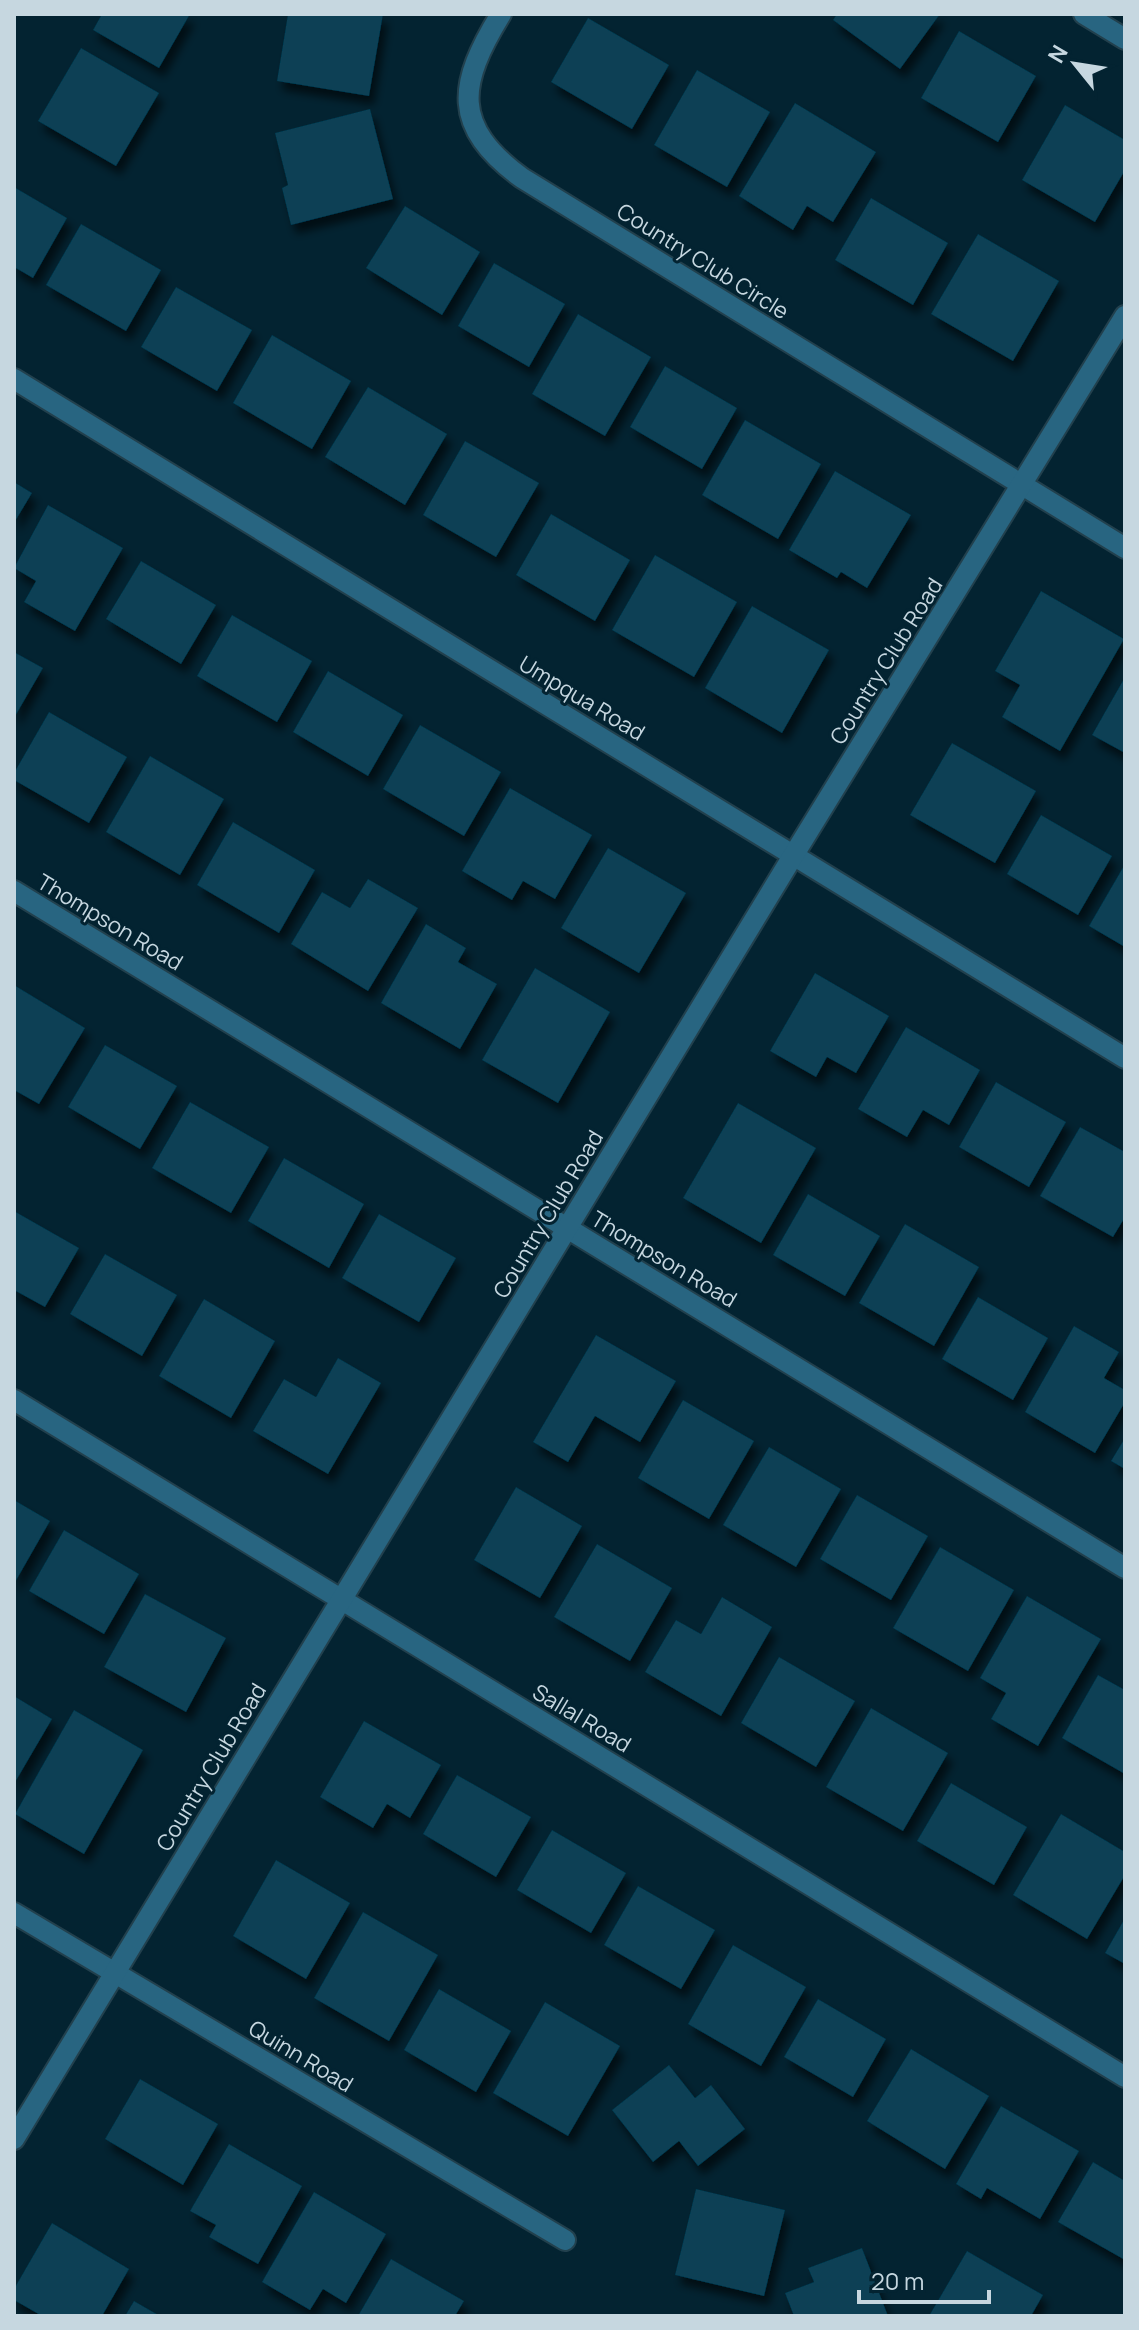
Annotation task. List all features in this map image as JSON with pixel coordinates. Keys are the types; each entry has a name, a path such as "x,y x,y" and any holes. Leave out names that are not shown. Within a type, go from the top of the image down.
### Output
{"street":[{"name":"Country Club Circle","path":"501,14 471,70 468,92 472,125 500,162 1125,548"},
{"path":"1084,14 1125,39"},
{"name":"Country Club Road","path":"14,2139 793,856 1125,316"},
{"name":"Umpqua Road","path":"14,379 1125,1058"},
{"name":"Thompson Road","path":"14,891 1125,1568"},
{"name":"Sallal Road","path":"14,1400 1125,2077"},
{"name":"Quinn Road","path":"14,1913 565,2240"}],"building":[{"path":"102,14 190,14 159,68 93,30"},
{"path":"288,14 383,14 369,96 277,81"},
{"path":"837,14 940,14 900,69 833,20"},
{"path":"588,18 669,65 632,129 551,82"},
{"path":"959,31 1036,76 998,142 921,98"},
{"path":"81,48 159,93 116,166 38,121"},
{"path":"697,70 770,112 727,187 654,145"},
{"path":"795,103 876,152 833,222 807,206 793,230 739,196"},
{"path":"1065,105 1125,140 1125,170 1095,222 1022,180"},
{"path":"370,109 393,199 291,225 282,188 288,185 275,133"},
{"path":"14,187 67,218 33,278 14,267"},
{"path":"871,198 948,243 913,305 835,260"},
{"path":"405,206 480,252 442,315 366,268"},
{"path":"81,224 161,270 126,331 46,285"},
{"path":"978,234 1059,281 1013,361 931,314"},
{"path":"494,263 565,304 529,367 458,326"},
{"path":"176,287 252,330 217,391 141,347"},
{"path":"578,314 651,357 605,436 532,394"},
{"path":"272,335 351,381 312,449 233,403"},
{"path":"665,366 737,408 702,469 630,427"},
{"path":"368,387 447,434 405,505 325,457"},
{"path":"745,420 821,464 778,539 702,495"},
{"path":"465,441 539,483 496,557 423,515"},
{"path":"835,471 911,515 867,588 841,572 837,578 789,550"},
{"path":"14,482 32,493 14,523"},
{"path":"48,505 123,548 75,631 24,602 36,581 14,568"},
{"path":"551,514 630,560 595,621 516,575"},
{"path":"655,555 737,602 694,677 612,630"},
{"path":"141,561 216,605 181,664 106,619"},
{"path":"1041,591 1124,639 1060,751 1002,717 1020,685 995,671"},
{"path":"752,606 829,650 782,733 705,688"},
{"path":"232,615 312,661 277,722 197,676"},
{"path":"14,652 43,668 14,718"},
{"path":"328,671 403,715 368,776 293,732"},
{"path":"1125,677 1125,753 1092,735"},
{"path":"49,712 127,757 89,823 14,780 14,773"},
{"path":"420,725 501,772 464,836 383,789"},
{"path":"952,743 1036,791 995,863 910,815"},
{"path":"150,756 224,799 180,875 106,832"},
{"path":"510,788 592,835 555,899 523,881 512,900 462,871"},
{"path":"1041,815 1112,856 1078,915 1007,874"},
{"path":"233,822 315,870 279,933 197,885"},
{"path":"608,848 686,893 639,973 561,928"},
{"path":"1125,864 1125,947 1089,926"},
{"path":"368,879 418,908 368,991 291,944 322,892 350,908"},
{"path":"426,924 466,948 458,962 497,984 460,1049 381,1003"},
{"path":"535,968 610,1012 558,1103 482,1060"},
{"path":"815,973 889,1016 856,1073 827,1057 816,1077 770,1051"},
{"path":"14,985 85,1028 39,1104 14,1090"},
{"path":"906,1027 980,1070 949,1125 923,1110 907,1137 858,1109"},
{"path":"105,1045 177,1086 140,1149 68,1107"},
{"path":"996,1082 1066,1122 1029,1187 959,1147"},
{"path":"190,1102 269,1147 231,1213 152,1168"},
{"path":"738,1103 816,1148 761,1243 683,1198"},
{"path":"1080,1127 1125,1152 1125,1217 1113,1237 1040,1196"},
{"path":"284,1158 364,1204 329,1268 248,1221"},
{"path":"808,1194 880,1236 845,1296 773,1255"},
{"path":"14,1211 79,1248 45,1307 14,1290"},
{"path":"379,1214 456,1258 419,1322 342,1278"},
{"path":"905,1224 979,1267 934,1346 859,1303"},
{"path":"105,1254 177,1295 142,1356 70,1314"},
{"path":"978,1297 1048,1338 1013,1400 942,1359"},
{"path":"204,1299 275,1341 231,1418 159,1376"},
{"path":"1074,1326 1119,1352 1104,1378 1125,1390 1125,1402 1095,1453 1025,1412"},
{"path":"596,1335 676,1381 640,1442 595,1416 568,1462 533,1442"},
{"path":"338,1358 381,1383 328,1474 253,1431 284,1379 316,1397"},
{"path":"683,1400 754,1441 709,1519 638,1478"},
{"path":"1125,1438 1125,1469 1111,1461"},
{"path":"769,1447 841,1489 796,1567 723,1525"},
{"path":"516,1487 582,1526 540,1598 474,1560"},
{"path":"857,1495 928,1536 891,1600 820,1559"},
{"path":"14,1500 50,1521 14,1584"},
{"path":"64,1530 139,1574 104,1634 29,1591"},
{"path":"597,1544 672,1588 630,1661 554,1617"},
{"path":"940,1547 1014,1590 968,1671 893,1628"},
{"path":"145,1594 226,1638 186,1712 104,1667"},
{"path":"1027,1596 1101,1639 1038,1746 991,1719 1006,1693 980,1678"},
{"path":"722,1597 772,1627 721,1716 645,1672 676,1620 701,1634"},
{"path":"779,1657 855,1701 816,1767 741,1723"},
{"path":"1098,1675 1125,1690 1125,1774 1062,1738"},
{"path":"14,1696 52,1719 14,1784"},
{"path":"871,1708 948,1753 903,1831 826,1787"},
{"path":"74,1710 143,1750 84,1854 15,1814"},
{"path":"364,1721 441,1765 410,1818 387,1804 373,1828 320,1797"},
{"path":"457,1775 531,1817 496,1877 423,1834"},
{"path":"951,1783 1027,1827 994,1885 917,1841"},
{"path":"1061,1814 1125,1852 1125,1875 1087,1939 1013,1895"},
{"path":"552,1830 626,1873 591,1933 517,1890"},
{"path":"276,1860 350,1903 306,1979 233,1936"},
{"path":"638,1886 715,1930 681,1989 604,1945"},
{"path":"363,1912 438,1955 389,2041 314,1998"},
{"path":"1125,1918 1125,1964 1105,1953"},
{"path":"733,1945 806,1987 761,2066 688,2024"},
{"path":"439,1989 511,2031 476,2092 404,2050"},
{"path":"818,1999 886,2039 853,2097 784,2057"},
{"path":"545,2002 620,2046 568,2136 493,2093"},
{"path":"911,2049 989,2096 945,2169 867,2121"},
{"path":"669,2065 695,2098 711,2085 745,2129 698,2166 679,2141 653,2162 612,2110"},
{"path":"140,2079 218,2124 183,2185 105,2139"},
{"path":"1001,2106 1079,2151 1040,2219 987,2188 981,2199 956,2184"},
{"path":"229,2144 302,2186 258,2264 209,2237 216,2225 190,2211"},
{"path":"1093,2162 1125,2181 1125,2260 1058,2222"},
{"path":"696,2189 785,2210 764,2296 675,2275"},
{"path":"314,2192 386,2234 346,2303 323,2289 310,2310 262,2282"},
{"path":"52,2223 129,2269 102,2316 42,2316 14,2300 14,2289"},
{"path":"862,2248 888,2316 794,2316 785,2293 814,2282 808,2268"},
{"path":"967,2251 1043,2295 1031,2316 929,2316"},
{"path":"391,2259 464,2301 455,2316 358,2316"},
{"path":"134,2301 160,2316 125,2316"}]}
